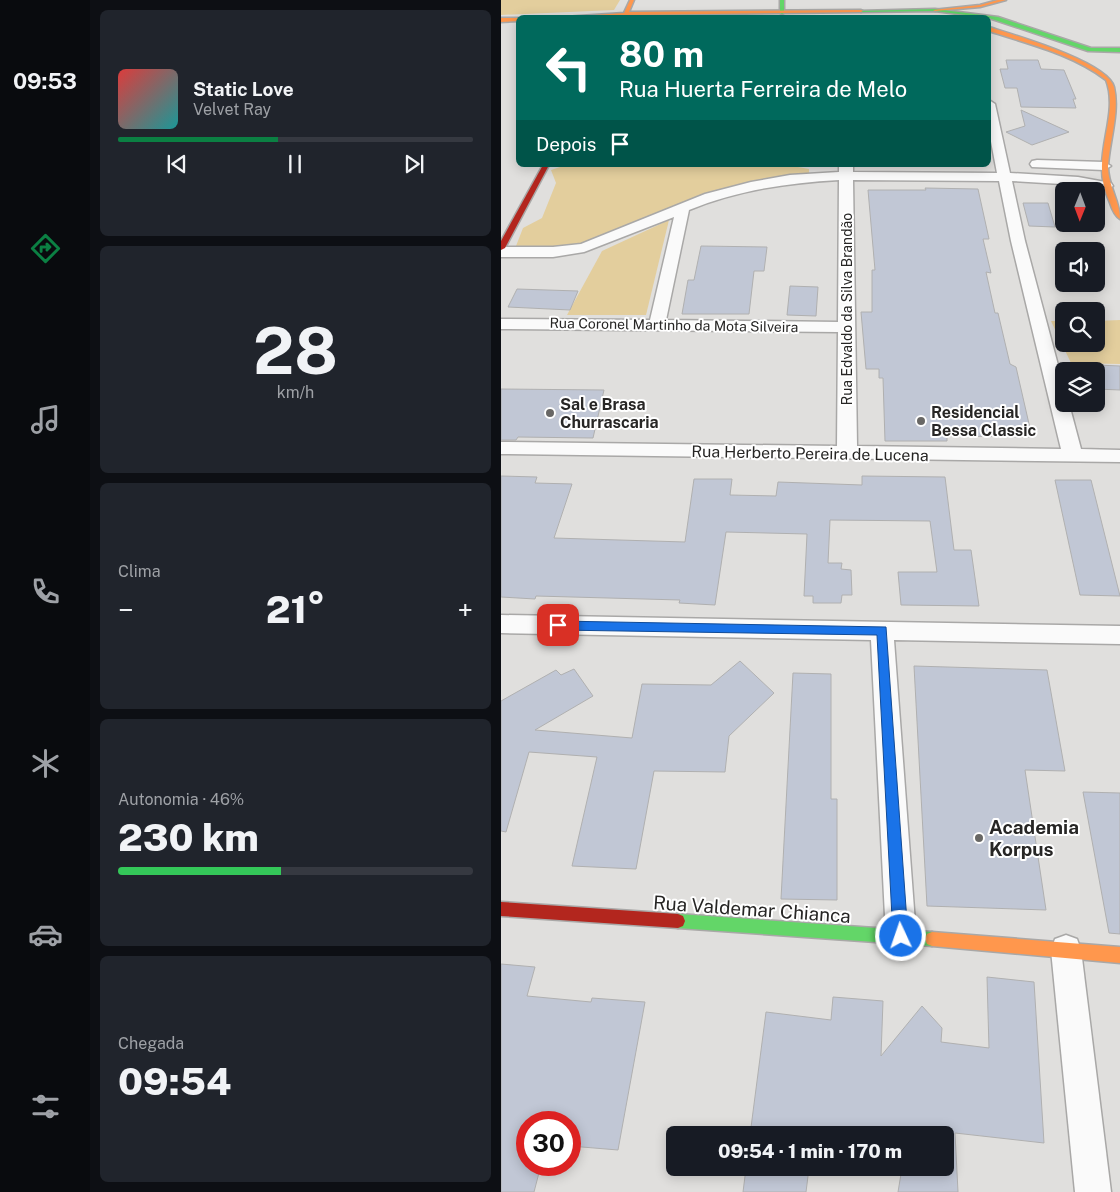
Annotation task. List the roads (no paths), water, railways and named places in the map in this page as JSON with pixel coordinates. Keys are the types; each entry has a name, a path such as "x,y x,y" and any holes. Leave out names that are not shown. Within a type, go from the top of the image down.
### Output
{"main road":[{"path":"625,15 632,0"},
{"path":"782,0 782,13"},
{"path":"939,14 1004,0"},
{"path":"677,15 888,12 953,15"},
{"path":"991,18 1090,50 1120,50"},
{"path":"501,20 516,19"},
{"path":"991,30 1085,64 1109,80 1114,86 1118,99 1104,166 1106,186 1110,200 1120,217"},
{"path":"501,248 546,167"},
{"name":"Rua Valdemar Chianca","path":"501,909 901,936 1120,955"}],"street":[{"path":"991,112 1073,456"},
{"path":"991,166 1104,166"},
{"path":"1005,166 1070,181 1106,186"},
{"path":"501,252 546,252 584,248 683,207 769,182 846,170 965,167"},
{"name":"Rua Edvaldo da Silva Brandão","path":"846,170 847,454"},
{"path":"657,326 683,207"},
{"name":"Rua Coronel Martinho da Mota Silveira","path":"501,324 848,327"},
{"name":"Rua Herberto Pereira de Lucena","path":"501,448 847,454 1120,456"},
{"path":"501,624 1120,636"},
{"path":"882,631 901,936"},
{"path":"1066,950 1093,1192"}],"place":[{"name":"Sal e Brasa Churrascaria","path":"550,413"},
{"name":"Residencial Bessa Classic","path":"921,421"},
{"name":"Academia Korpus","path":"979,838"}]}
